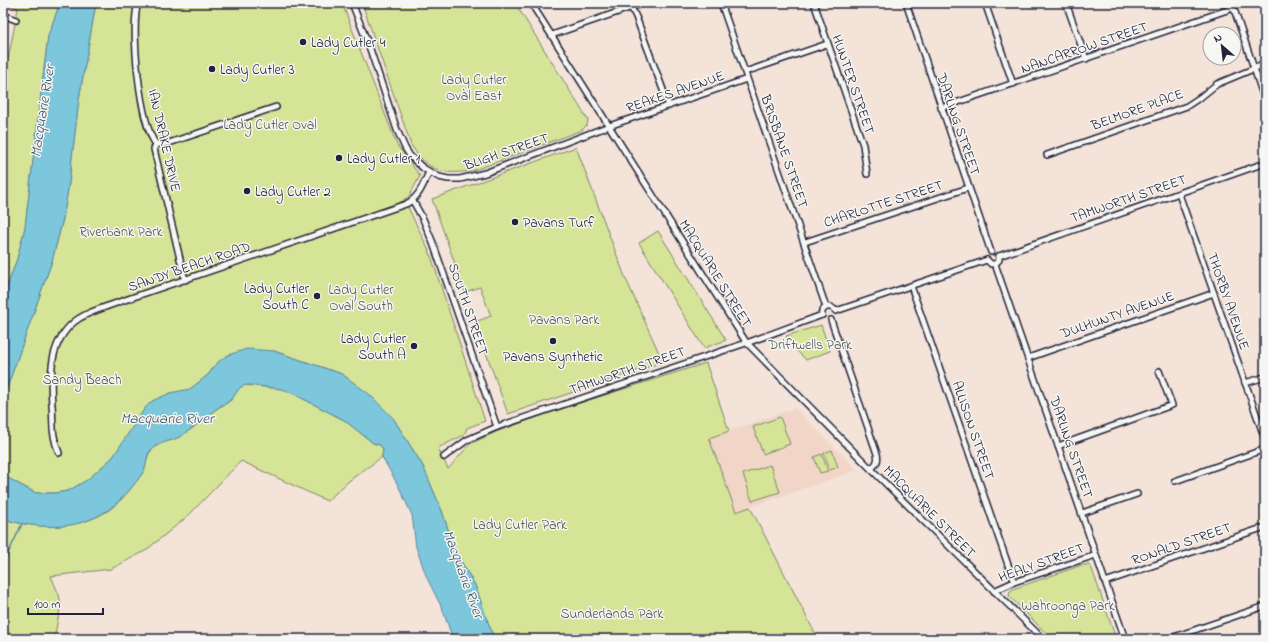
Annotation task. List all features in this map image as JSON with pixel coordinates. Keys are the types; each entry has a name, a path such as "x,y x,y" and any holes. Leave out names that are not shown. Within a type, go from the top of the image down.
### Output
{"street":[{"name":"IAN DRAKE DRIVE","path":"138,3 134,21 137,66 142,100 150,135 156,144 154,149 185,280"},
{"name":"BLIGH STREET","path":"352,3 401,139 410,156 429,172 439,177 448,179 472,177 609,126"},
{"name":"MACQUARIE STREET","path":"532,3 746,342 1042,639"},
{"path":"552,35 630,5 644,3"},
{"name":"BRISBANE STREET","path":"721,3 826,307"},
{"name":"HUNTER STREET","path":"814,3 862,145 867,174"},
{"name":"DARLING STREET","path":"906,3 991,252"},
{"path":"985,3 1013,84"},
{"path":"1066,3 1086,59"},
{"path":"630,5 669,106"},
{"path":"1232,6 1265,101"},
{"name":"NANCARROW STREET","path":"941,108 1086,59 1232,6"},
{"path":"3,15 16,20"},
{"name":"REAKES AVENUE","path":"745,72 827,44"},
{"name":"BELMORE PLACE","path":"1047,154 1187,106 1217,84 1265,64"},
{"name":"REAKES AVENUE","path":"609,126 747,79"},
{"path":"156,144 166,144 276,107"},
{"name":"TAMWORTH STREET","path":"999,256 1265,163"},
{"path":"413,201 421,189 429,172"},
{"name":"CHARLOTTE STREET","path":"804,242 968,188"},
{"name":"THORBY AVENUE","path":"1179,194 1265,439"},
{"name":"SANDY BEACH ROAD","path":"59,453 54,436 51,377 54,354 59,339 77,320 89,314 185,280 400,207 413,201"},
{"name":"SOUTH STREET","path":"413,201 433,243 497,427"},
{"path":"991,252 997,252 999,256 998,261 995,264 989,263 987,260 987,256 991,252"},
{"path":"836,311 987,260"},
{"name":"DARLING STREET","path":"995,264 1125,639"},
{"name":"ALLISON STREET","path":"911,286 1014,582"},
{"name":"DULHUNTY AVENUE","path":"1028,358 1214,293"},
{"path":"831,320 825,319 822,315 822,311 826,307 833,308 836,311"},
{"path":"831,320 836,315 836,311"},
{"name":"TAMWORTH STREET","path":"444,457 467,440 497,427 822,315"},
{"path":"831,320 877,454 877,463 871,469"},
{"path":"1058,446 1172,405 1159,371"},
{"path":"1246,383 1265,376"},
{"path":"1175,481 1265,449"},
{"path":"1082,513 1137,494"},
{"name":"RONALD STREET","path":"1105,582 1265,527"},
{"name":"HEALY STREET","path":"994,591 1014,582 1096,555"},
{"path":"1168,639 1265,606"}],"shaded area":[{"path":"795,408 857,470 736,512 709,438"}],"green space":[{"path":"3,3 60,3 48,36 25,227 17,259 3,298 3,85 18,8"},
{"path":"96,3 342,3 397,145 420,176 408,198 404,199 430,253 485,421 467,428 464,435 438,448 448,469 470,444 496,432 545,414 706,363 729,431 709,438 736,512 750,507 818,639 494,639 475,585 456,553 442,511 423,466 393,418 342,374 274,351 213,368 208,375 190,389 152,401 145,408 113,457 87,480 68,491 36,493 4,476 3,399 52,261 63,219 79,99"},
{"name":"Lady Cutler Oval East","path":"362,3 515,3 588,120 587,125 582,130 475,170 464,172 446,172 438,170 424,161 411,145"},
{"name":"Pavans Park","path":"576,147 625,277 663,362 508,414 475,322 491,316 480,287 465,292 432,199"},
{"path":"658,231 726,340 704,348 639,243"},
{"name":"Driftwells Park","path":"821,325 830,351 806,360 796,350 786,336"},
{"path":"245,385 283,389 344,420 373,443 380,445 383,449 382,457 350,480 327,501 241,461 188,516 145,551 111,569 51,576 61,604 54,639 3,639 3,519 30,525 57,526 71,525 97,517 109,510 127,494 144,471 150,452 159,444 180,437 233,398 238,390"},
{"path":"780,417 790,444 763,454 753,427"},
{"path":"832,450 838,467 830,470 824,453"},
{"path":"822,454 828,471 820,473 814,457"},
{"path":"770,465 780,492 752,501 743,474"},
{"name":"Wahroonga Park","path":"1082,565 1089,565 1092,569 1116,639 1052,639 1009,596 1010,591 1013,589"}],"water":[{"name":"Macquarie River","path":"60,3 96,3 79,99 63,219 52,261 3,399 3,298 17,259 25,227 48,36"},
{"name":"Macquarie River","path":"247,349 274,351 342,374 369,394 393,418 423,466 442,511 456,553 475,585 494,639 453,639 442,608 427,578 416,547 412,515 398,485 382,457 383,449 380,445 373,443 344,420 282,389 250,385 242,386 225,404 186,432 173,440 154,447 149,452 145,469 132,487 119,501 105,512 89,520 74,524 39,526 3,519 3,475 36,493 68,491 87,480 113,457 145,408 152,401 170,393 190,389 208,375 218,362 228,355"}],"waterway":[{"path":"3,564 22,524"},
{"path":"3,623 10,639"}],"place":[{"name":"Lady Cutler 4","path":"303,42"},
{"name":"Lady Cutler 3","path":"212,69"},
{"name":"Lady Cutler 1","path":"339,158"},
{"name":"Lady Cutler 2","path":"247,191"},
{"name":"Pavans Turf","path":"515,222"},
{"name":"Lady Cutler South C","path":"317,296"},
{"name":"Pavans Synthetic","path":"553,341"},
{"name":"Lady Cutler South A","path":"414,346"}],"park label":[{"name":"Lady Cutler Oval","path":"270,124"},
{"name":"Riverbank Park","path":"121,231"},
{"name":"Lady Cutler Oval South","path":"361,298"},
{"name":"Sandy Beach","path":"82,379"},
{"name":"Lady Cutler Park","path":"520,524"},
{"name":"Sunderlands Park","path":"612,613"}]}
